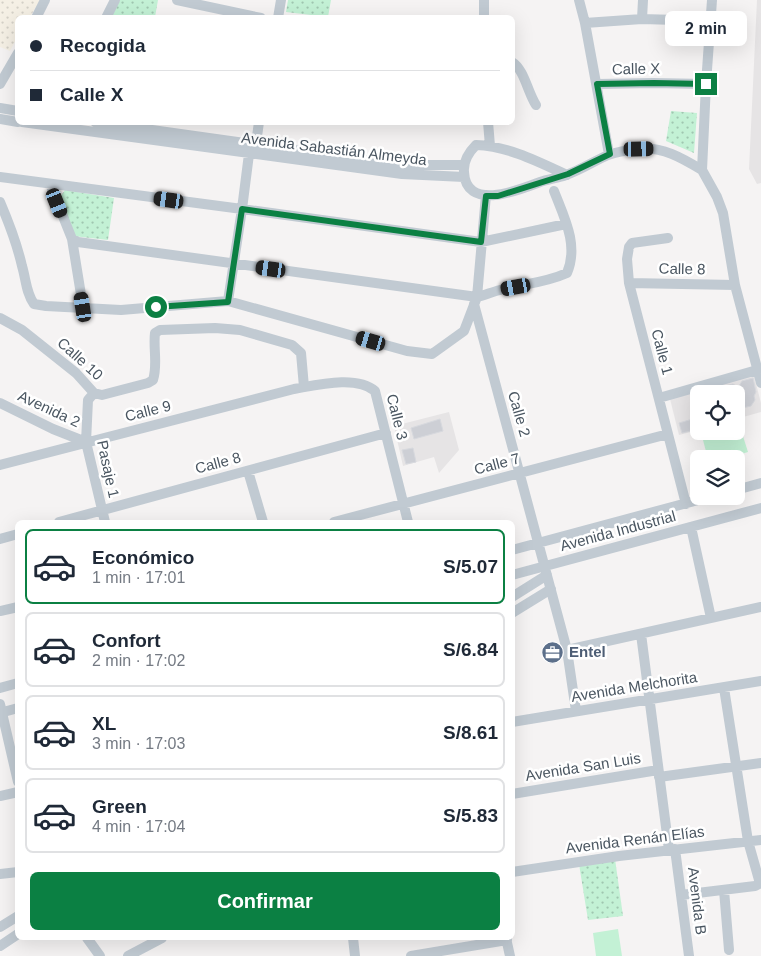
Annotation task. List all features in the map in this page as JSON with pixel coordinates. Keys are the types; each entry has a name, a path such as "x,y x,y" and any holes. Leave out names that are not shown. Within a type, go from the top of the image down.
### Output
{"street":[{"path":"38,15 45,0"},
{"path":"108,15 115,0"},
{"path":"177,0 247,15"},
{"path":"278,15 281,0"},
{"path":"484,0 484,15"},
{"path":"579,0 610,154"},
{"path":"642,19 643,0"},
{"path":"702,170 712,0"},
{"path":"585,23 642,19 711,21"},
{"path":"0,84 15,58"},
{"path":"515,65 519,68 530,96 536,104"},
{"name":"Calle X","path":"597,84 706,84"},
{"path":"0,108 15,110"},
{"path":"0,119 15,122"},
{"name":"Avenida Sabastián Almeyda","path":"46,125 253,151 402,174 464,177"},
{"name":"Avenida Sabastián Almeyda","path":"111,125 253,151 401,165 464,165"},
{"path":"228,302 242,209 258,125"},
{"path":"488,125 490,146"},
{"path":"568,174 502,147 476,145 469,152 464,165 464,177 469,186 476,192 486,196 498,196 568,174 610,154 639,149 653,149 674,154 702,170 723,212 735,285 761,383"},
{"path":"542,181 545,164"},
{"path":"0,177 481,242 566,224"},
{"path":"50,184 72,240 83,307"},
{"path":"72,240 88,244 476,301 500,290 533,284 567,273 572,251 566,224 554,191"},
{"path":"0,202 10,226 29,297 34,304 121,310 228,302 406,351 432,354 464,331 476,301 486,196"},
{"name":"Calle 1","path":"668,238 632,242 627,259 628,283 686,504"},
{"name":"Calle 8","path":"628,283 735,285"},
{"name":"Calle 2","path":"476,301 567,650 576,711"},
{"name":"Calle 10","path":"0,318 22,330 76,373 94,393 102,395 154,380 154,340 155,333 160,330 215,328 240,330 292,345 301,353 304,387"},
{"path":"659,398 757,370"},
{"name":"Calle 3","path":"304,387 350,382 369,386 375,391 408,520"},
{"name":"Calle 9","path":"0,465 304,387"},
{"name":"Pasaje 1","path":"94,393 88,400 86,442 104,520"},
{"name":"Avenida 2","path":"0,403 53,429 86,442"},
{"name":"Calle 8","path":"67,520 386,433"},
{"name":"Calle 7","path":"342,520 668,434"},
{"path":"248,471 262,520"},
{"path":"745,487 761,483"},
{"name":"Avenida Industrial","path":"515,549 690,503"},
{"name":"Avenida Industrial","path":"515,575 546,570 691,526 761,508"},
{"path":"691,526 711,618"},
{"path":"0,539 15,535"},
{"path":"515,595 546,570"},
{"path":"515,611 551,589"},
{"path":"567,650 761,607"},
{"path":"0,611 15,608"},
{"name":"Avenida B","path":"641,634 659,774 681,895 689,956"},
{"name":"Avenida Melchorita","path":"515,721 761,681"},
{"path":"0,688 15,684"},
{"path":"681,895 759,884 760,880 748,841 724,688"},
{"path":"15,708 1,710 15,769"},
{"name":"Avenida San Luis","path":"515,794 659,774 761,763"},
{"path":"0,796 15,793"},
{"name":"Avenida Renán Elías","path":"515,872 672,849 761,840"},
{"path":"0,874 15,872"},
{"path":"724,890 729,950"},
{"path":"0,928 15,918"},
{"path":"0,946 15,936"},
{"path":"88,940 100,956"},
{"path":"128,956 158,940"},
{"path":"353,940 355,956"},
{"path":"411,956 502,940"},
{"path":"507,940 510,956"}],"shaded area":[{"path":"757,0 761,0 761,183 757,184 749,169"},
{"path":"753,372 761,403 761,412 745,416 745,385 706,385"},
{"path":"690,389 690,432 679,435 669,395"},
{"path":"449,412 459,450 439,473 434,457 403,466 394,426"}],"green space":[{"path":"120,0 158,0 155,15 112,15"},
{"path":"288,0 331,0 328,15 286,12"},
{"path":"671,111 697,113 694,153 666,141"},
{"path":"65,190 114,198 108,240 73,236 60,197"},
{"path":"703,440 744,440 748,452 745,453 745,450 706,450"},
{"path":"615,859 623,916 588,920 579,864"},
{"path":"618,929 622,956 596,956 593,933"}],"sand":[{"path":"0,0 40,0 31,15 15,15 15,42 10,51 0,47"}],"building":[{"path":"753,378 756,392 755,400 751,406 745,407 745,385 740,385 742,381"},
{"path":"440,419 443,431 414,439 411,428"},
{"path":"690,420 690,431 682,433 679,423"},
{"path":"413,448 416,462 406,464 402,450"}],"place":[{"name":"Entel","path":"553,652"}],"route":[{"path":"156,307 228,302 242,209 481,242 486,196 498,196 568,174 610,154 597,84 706,84"}]}
